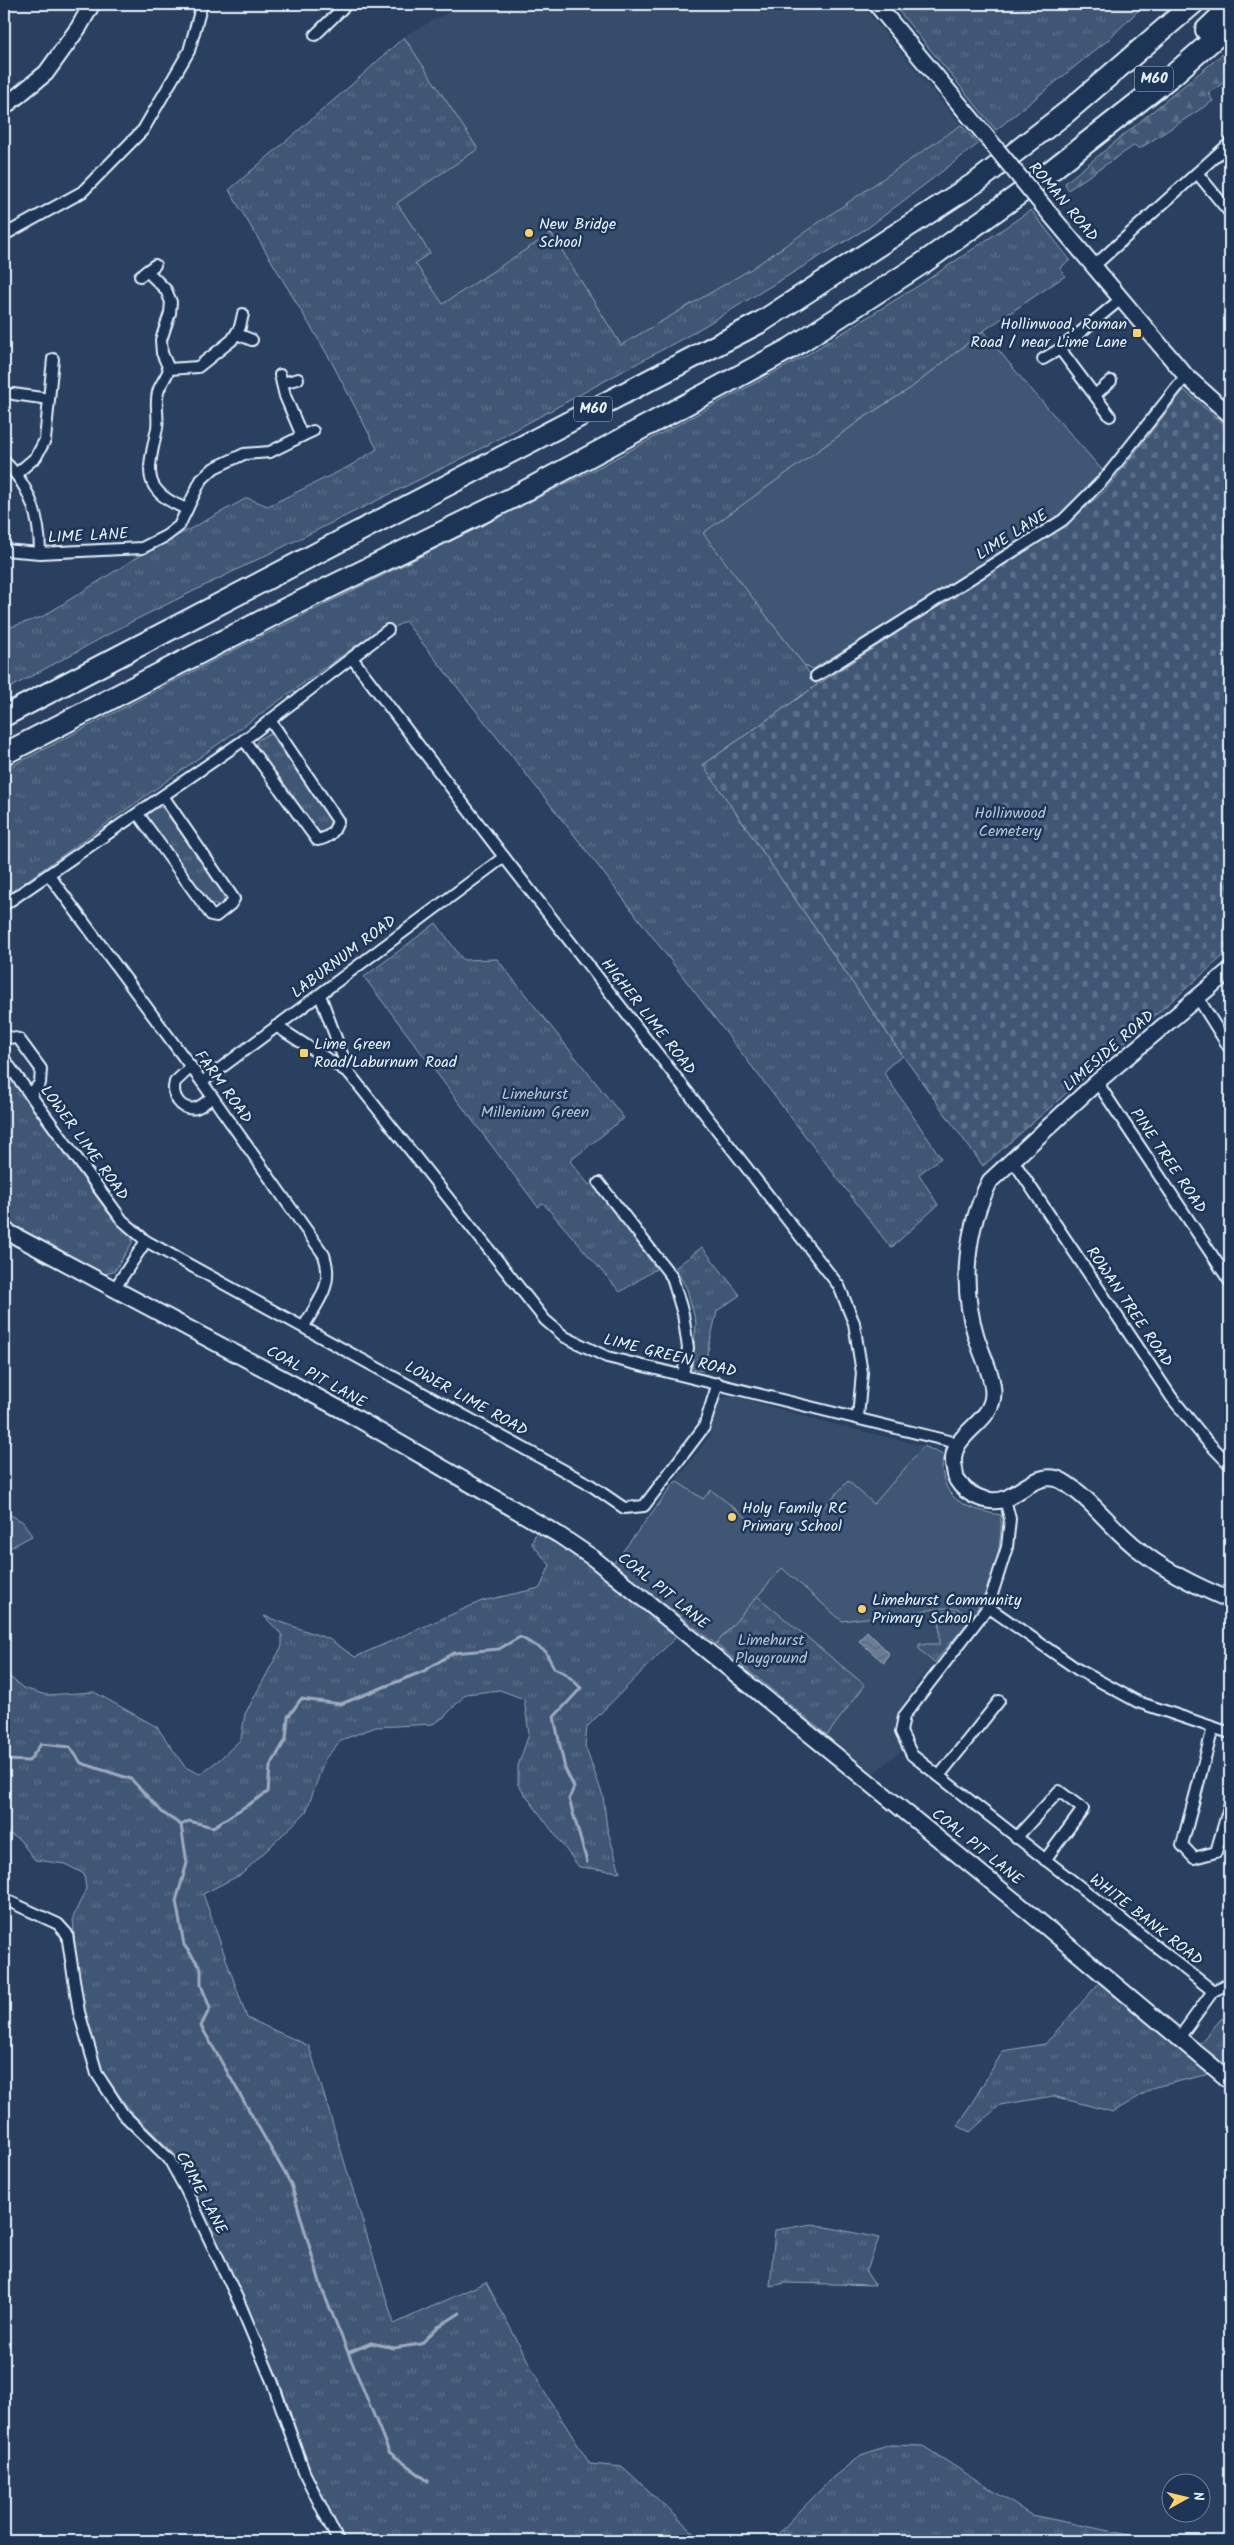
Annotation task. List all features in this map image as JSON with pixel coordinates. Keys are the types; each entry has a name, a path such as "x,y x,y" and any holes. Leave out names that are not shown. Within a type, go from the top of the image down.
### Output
{"highway":[{"name":"M60","path":"1146,46 1179,4"},
{"name":"M60","path":"4,716 761,322 978,181 1067,112 1146,46 1192,4"},
{"name":"M60","path":"1079,150 1230,7"},
{"name":"M60","path":"4,754 279,612 512,498 791,348 923,262 1079,150 1174,75 1230,25"}],"street":[{"path":"4,107 46,73 79,28 92,4"},
{"path":"4,235 82,192 143,130 189,50 202,4"},
{"path":"315,35 347,4"},
{"name":"ROMAN ROAD","path":"876,4 1044,208 1186,376 1230,415"},
{"path":"1094,266 1230,143"},
{"path":"1196,173 1230,213"},
{"path":"147,271 166,290 171,302 170,313 161,340 162,352 170,369"},
{"path":"1043,359 1060,349 1121,299"},
{"path":"170,369 198,367 225,347 237,334 243,314"},
{"path":"237,334 252,340"},
{"path":"1060,349 1110,416"},
{"path":"16,474 36,457 45,440 54,359"},
{"path":"170,369 159,389 157,426 149,470 152,482 159,493 172,503 187,509"},
{"name":"LIME LANE","path":"816,676 1063,520 1104,479 1186,376"},
{"path":"298,379 281,379 285,396 302,436"},
{"path":"1095,395 1111,382"},
{"path":"13,394 49,399"},
{"name":"LIME LANE","path":"4,550 40,554 142,548 174,531 182,521 201,480 214,468 244,454 270,452 313,431"},
{"path":"4,462 16,474 39,519 40,554"},
{"path":"4,905 244,740 388,630"},
{"name":"HIGHER LIME ROAD","path":"352,658 504,857 839,1286 854,1323 862,1373 858,1417"},
{"path":"244,740 317,840 326,838 335,831 338,821 270,720"},
{"path":"138,814 211,915 216,916 231,904 234,899 163,796"},
{"name":"LABURNUM ROAD","path":"202,1082 504,857"},
{"name":"FARM ROAD","path":"49,875 202,1082 324,1255 329,1270 327,1284 304,1326"},
{"name":"LIMESIDE ROAD","path":"957,1443 986,1415 993,1399 992,1384 971,1320 967,1277 970,1239 981,1200 990,1182 1012,1159 1098,1082 1230,970"},
{"name":"LIME GREEN ROAD","path":"320,995 349,1073 545,1320 565,1337 607,1357 683,1374 957,1443"},
{"path":"1198,998 1230,1049"},
{"name":"LIME GREEN ROAD","path":"276,1026 349,1073"},
{"path":"4,1036 20,1038 42,1069 40,1083 30,1095"},
{"name":"LOWER LIME ROAD","path":"4,1059 122,1220 146,1241 304,1326 592,1486 624,1508 644,1506 698,1435 704,1427 718,1383"},
{"path":"191,1067 175,1082 175,1098 182,1105 191,1108 202,1106 212,1097"},
{"name":"PINE TREE ROAD","path":"1098,1082 1230,1282"},
{"name":"ROWAN TREE ROAD","path":"1012,1159 1172,1398 1206,1440 1230,1465"},
{"path":"599,1183 672,1277 683,1314 688,1348 683,1374"},
{"name":"COAL PIT LANE","path":"4,1230 351,1415 559,1535 593,1558 1026,1910 1230,2081"},
{"path":"115,1288 146,1241"},
{"path":"957,1443 953,1461 956,1479 967,1492 984,1500 1005,1499 1040,1479 1061,1481 1084,1498 1138,1549 1196,1586 1230,1600"},
{"name":"WHITE BANK ROAD","path":"1005,1499 1010,1519 1008,1548 988,1607 904,1716 901,1732 912,1755 1213,1991"},
{"path":"988,1607 1077,1669 1138,1702 1230,1733"},
{"path":"940,1776 999,1701"},
{"path":"1213,1728 1182,1844 1194,1858 1216,1852 1230,1804"},
{"path":"1016,1838 1059,1791 1083,1809 1045,1860"},
{"name":"CRIME LANE","path":"4,1899 58,1924 67,1934 79,2012 97,2074 124,2114 169,2159 186,2190 239,2302 272,2380 304,2472 338,2541"},
{"path":"1179,2038 1213,1991 1230,1983"}],"shaded area":[{"name":"New Bridge School","path":"465,4 861,4 961,125 751,269 621,345 377,449 330,359 229,190 409,33"},
{"path":"733,1396 820,1421 924,1446 943,1455 941,1472 948,1491 958,1502 978,1512 1001,1515 1001,1541 983,1600 970,1620 915,1685 896,1717 895,1734 904,1748 872,1775 716,1644 613,1564 709,1437 721,1398"}],"green space":[{"path":"893,4 1145,4 1108,40 996,130"},
{"path":"404,37 478,149 397,203 430,253 415,263 443,304 551,233 621,345 751,269 961,125 978,144 869,227 691,334 469,455 133,621 4,691 4,629 42,617 131,561 247,498 268,506 348,467 377,449 330,359 229,190"},
{"path":"1230,48 1230,89 1225,82 1208,93 1213,101 1139,149 1135,145 1068,190 1065,183"},
{"path":"1031,210 1070,260 1060,268 1065,276 983,331 911,388 865,417 704,533 817,685 703,765 903,1056 890,1065 884,1073 941,1158 919,1174 938,1205 891,1248 582,845 405,621 392,629 388,623 4,897 4,770 246,644 599,467 805,356 921,284"},
{"path":"983,331 1023,380 1104,472 1065,513 1055,520 813,669 804,665 703,533 865,417 911,388"},
{"name":"Hollinwood Cemetery","path":"1184,390 1230,429 1230,950 983,1166 903,1056 703,765 817,685 1066,523 1105,491"},
{"path":"268,734 271,735 331,821 327,831 316,832 255,745 258,740"},
{"path":"155,806 163,808 222,891 224,901 219,906 209,903 148,817 147,812"},
{"name":"Limehurst Millenium Green","path":"436,923 463,960 497,959 624,1118 570,1161 589,1185 594,1182 656,1269 620,1292 543,1203 538,1207 364,977"},
{"path":"4,1069 108,1213 132,1236 132,1243 114,1272 104,1274 4,1222"},
{"path":"702,1247 740,1295 717,1311 703,1371 692,1369 696,1323 687,1289 675,1268"},
{"path":"924,1446 943,1455 942,1470 944,1482 956,1499 975,1509 1001,1515 998,1556 985,1593 972,1618 957,1609 944,1608 842,1621 782,1568 716,1644 613,1564 676,1481 703,1499 711,1490 751,1521 811,1521 848,1481 874,1504"},
{"path":"4,1511 23,1522 32,1536 4,1551"},
{"path":"536,1532 594,1565 677,1636 587,1727 585,1746 603,1796 607,1828 620,1872 579,1867 518,1785 518,1766 529,1734 524,1699 500,1690 466,1694 444,1717 433,1724 376,1727 341,1740 325,1759 306,1812 242,1874 203,1894 247,2018 309,2046 394,2324 486,2282 545,2393 590,2464 623,2467 703,2541 345,2541 312,2476 280,2382 192,2187 174,2153 131,2112 103,2072 85,2013 75,1952 73,1917 86,1889 84,1874 65,1864 35,1860 19,1839 4,1831 4,1672 23,1688 46,1695 94,1692 157,1727 185,1767 200,1774 220,1759 241,1739 245,1714 282,1646 282,1635 264,1616 329,1639 355,1657 482,1601 540,1588 550,1565 532,1544"},
{"name":"Limehurst Playground","path":"757,1596 865,1685 827,1735 716,1644"},
{"path":"939,1611 957,1612 970,1620 934,1663 919,1649 919,1644 940,1644"},
{"path":"1099,1983 1209,2074 1155,2087 1113,2112 1053,2096 1000,2105 970,2132 958,2126 1003,2051 1045,2044"},
{"path":"1222,2018 1230,2026 1230,2073 1198,2045"},
{"path":"812,2224 879,2238 866,2272 875,2285 786,2283 770,2286 775,2230"},
{"path":"890,2445 923,2446 1031,2515 1159,2541 771,2541 831,2479 861,2455"}],"water":[{"path":"867,1631 889,1653 884,1663 859,1641"}],"waterway":[{"path":"181,1825 189,1821 213,1827 268,1792 270,1767 286,1739 288,1717 301,1699 341,1704 424,1671 453,1653 499,1649 520,1637 545,1651 554,1668 566,1674 581,1688 554,1717 565,1769 574,1787 569,1799 587,1862"},
{"path":"4,1760 29,1761 41,1744 70,1747 81,1763 131,1779 163,1813 181,1825 187,1863 176,1901 184,1945 201,1968 201,1985 210,2008 201,2026 291,2184 322,2289 389,2452 428,2481"},
{"path":"350,2352 371,2343 394,2348 421,2344 438,2327 460,2313"}],"place":[{"name":"New Bridge School","path":"529,233"},
{"name":"Hollinwood, Roman Road / near Lime Lane","path":"1137,333"},
{"name":"Lime Green Road/Laburnum Road","path":"304,1053"},
{"name":"Holy Family RC Primary School","path":"732,1517"},
{"name":"Limehurst Community Primary School","path":"862,1609"}]}
